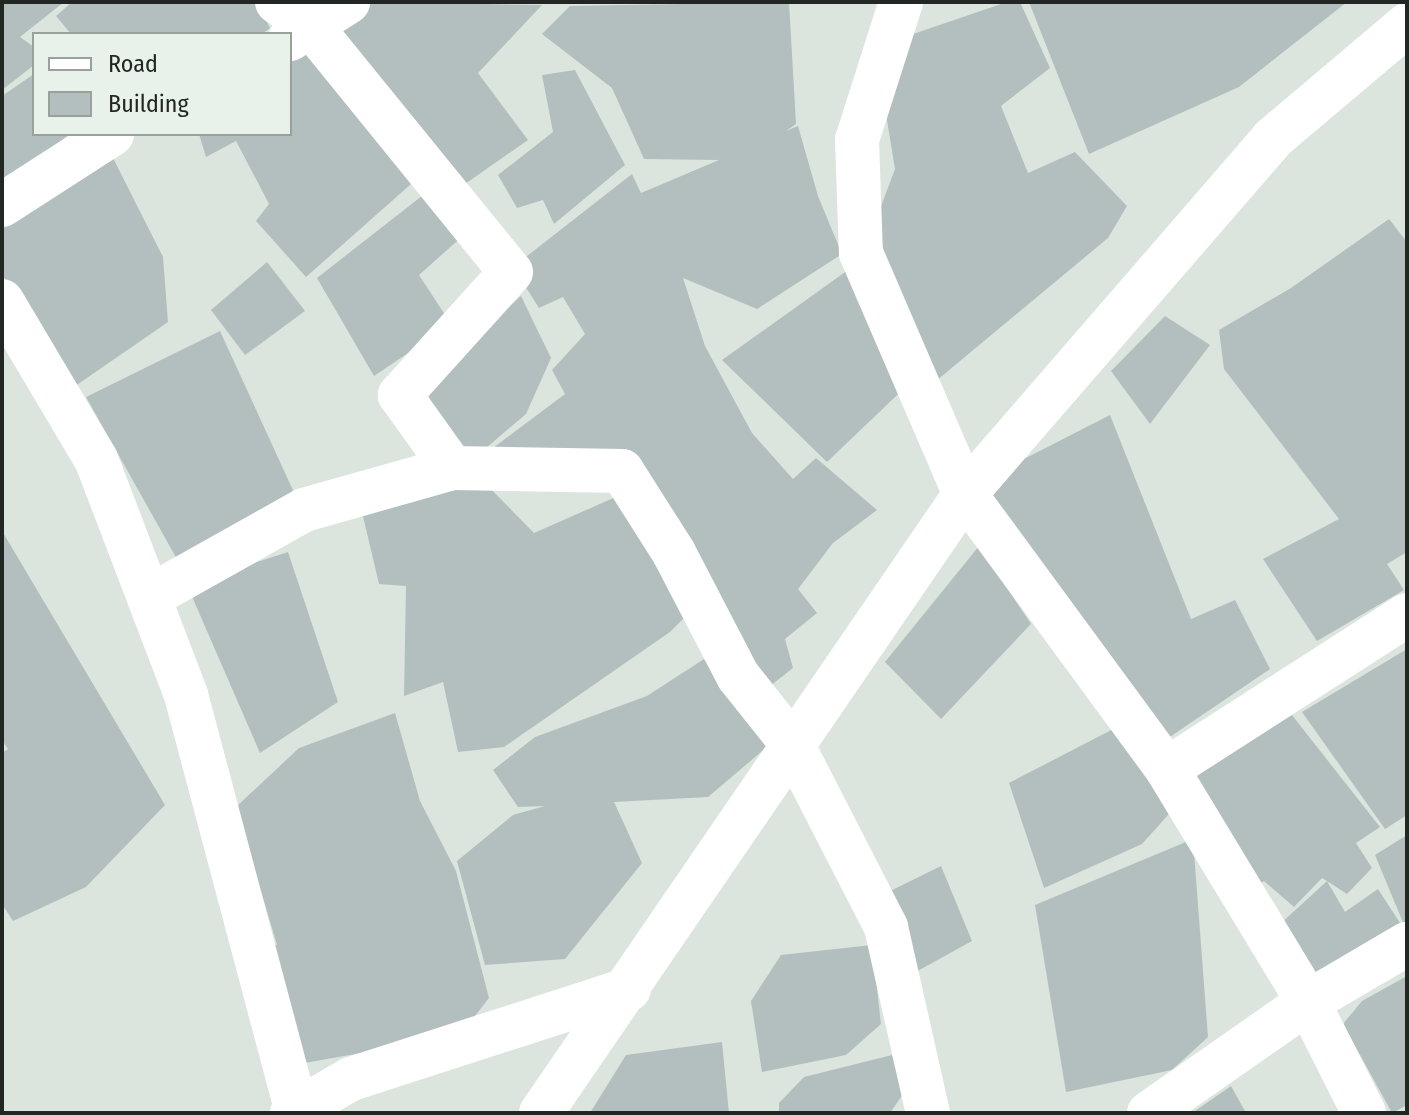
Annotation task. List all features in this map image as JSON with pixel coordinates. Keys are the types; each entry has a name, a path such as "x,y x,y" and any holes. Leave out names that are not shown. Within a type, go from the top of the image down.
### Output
{"street":[{"path":"348,2 292,22 511,272 400,395 452,468"},
{"path":"908,4 857,140 861,253 965,494 1167,769 1308,1002 1364,1113"},
{"path":"541,1113 629,989 792,744 965,494 1272,139 1407,25"},
{"path":"2,205 109,136"},
{"path":"2,301 96,459 186,695 294,1111 351,1079 629,989"},
{"path":"149,597 304,510 452,468 622,471 674,553 738,676 792,744 886,927 928,1113"},
{"path":"1167,769 1405,621"},
{"path":"1149,1113 1308,1002 1407,944"}],"building":[{"path":"2,2 64,2 20,37 32,46 32,67 2,90"},
{"path":"72,2 257,2 270,28 265,32 69,32 56,16"},
{"path":"369,2 542,5 478,73 528,140 455,191 326,28"},
{"path":"789,2 796,124 786,131 798,126 818,196 842,254 757,309 683,278 705,346 752,433 793,479 816,458 877,510 833,543 798,589 817,613 785,639 793,668 752,700 616,462 493,448 565,394 552,370 585,334 563,297 539,308 513,267 632,174 641,193 719,160 644,159 612,88 542,34 570,6"},
{"path":"1007,2 1020,2 1050,68 1001,106 1028,173 1075,152 1127,206 1108,238 936,381 871,233 895,169 875,47"},
{"path":"1029,2 1347,2 1239,87 1089,154"},
{"path":"309,37 419,177 306,277 256,221 269,204 236,141 206,157 200,136 292,136 292,50"},
{"path":"575,70 625,165 554,224 543,200 517,208 498,175 553,132 542,75"},
{"path":"32,75 32,136 67,136 2,186 2,96"},
{"path":"110,152 163,257 168,322 71,389 2,274 2,218"},
{"path":"427,192 465,234 419,275 451,324 374,376 317,278"},
{"path":"1389,219 1407,242 1407,552 1387,564 1404,590 1317,641 1263,559 1339,519 1224,369 1219,330 1291,288"},
{"path":"267,262 305,311 245,355 211,310"},
{"path":"848,270 915,378 827,462 722,360"},
{"path":"521,296 551,358 526,414 479,454 447,450 424,383"},
{"path":"1165,316 1210,345 1150,424 1111,371"},
{"path":"220,331 297,499 182,568 86,397"},
{"path":"1110,415 1191,619 1235,600 1270,669 1158,745 975,507 1022,460"},
{"path":"479,477 534,533 627,492 694,608 670,632 504,747 458,752 443,682 404,696 406,586 379,584 362,512"},
{"path":"2,531 165,805 86,887 13,921 2,904 2,753 8,749 2,740"},
{"path":"979,546 1031,624 941,719 885,662"},
{"path":"288,552 338,702 260,753 187,585"},
{"path":"1407,649 1407,815 1385,829 1302,712"},
{"path":"704,659 767,747 708,797 614,802 642,863 565,959 485,965 457,861 513,815 545,806 518,807 493,770 535,737 647,696"},
{"path":"1288,710 1380,827 1356,843 1372,868 1347,894 1322,878 1294,907 1264,881 1247,892 1184,782"},
{"path":"395,713 420,801 456,871 489,998 471,1021 372,1051 299,1064 263,946 277,945 236,807 299,748"},
{"path":"1119,726 1169,814 1142,844 1044,888 1009,783"},
{"path":"1407,835 1407,932 1375,855"},
{"path":"1193,839 1208,1037 1172,1070 1066,1092 1035,905"},
{"path":"941,866 972,941 914,973 880,896"},
{"path":"1327,881 1345,912 1378,889 1400,923 1310,987 1278,926"},
{"path":"872,945 881,1024 846,1055 762,1072 751,1001 781,955"},
{"path":"1407,976 1407,1105 1392,1113 1343,1024 1362,1001"},
{"path":"722,1042 729,1113 590,1113 626,1055"},
{"path":"892,1055 903,1094 890,1113 779,1113 779,1103 804,1077"},
{"path":"1231,1086 1246,1113 1192,1113"}]}
